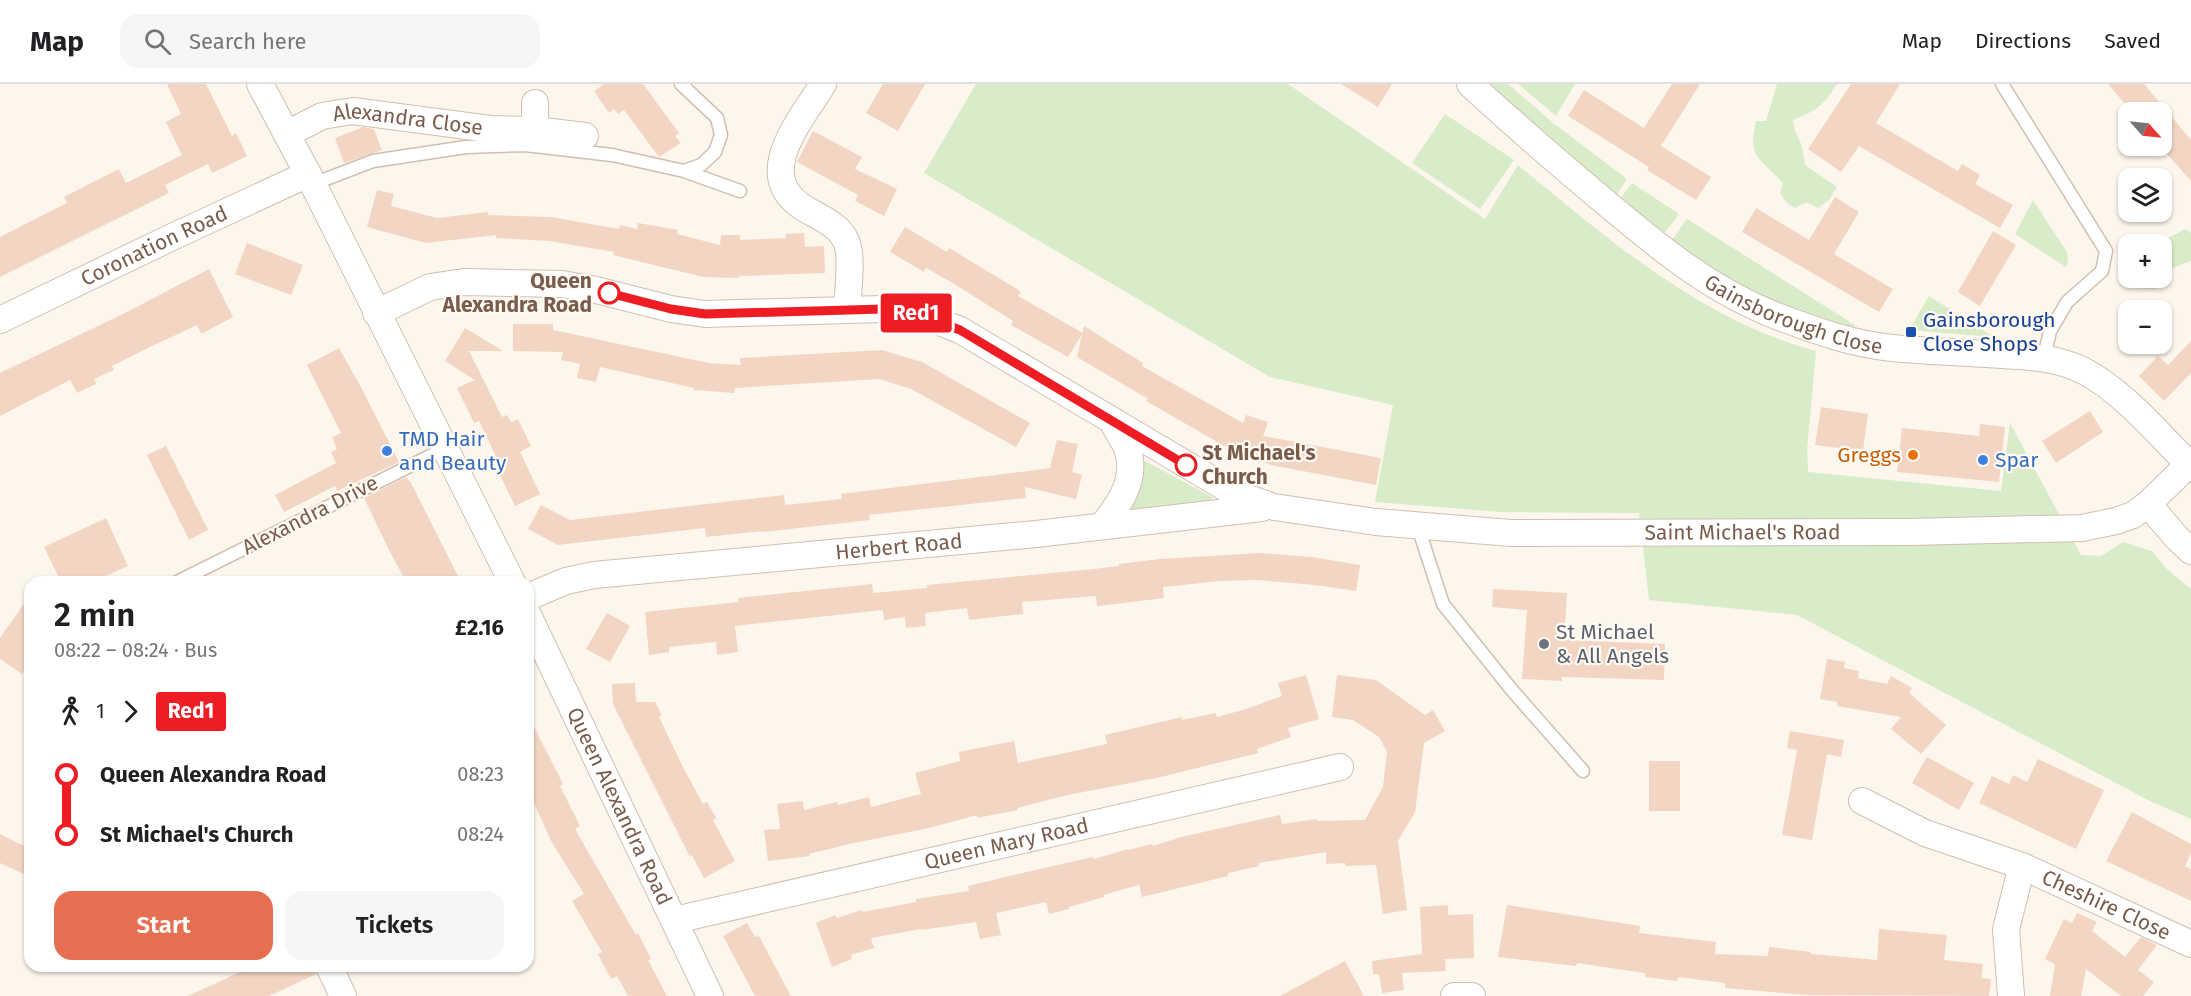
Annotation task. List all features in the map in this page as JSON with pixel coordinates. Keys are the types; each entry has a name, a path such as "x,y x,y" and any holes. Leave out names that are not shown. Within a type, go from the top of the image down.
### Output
{"street":[{"path":"260,84 509,576"},
{"path":"823,84 785,145 779,167 784,188 797,204 838,228 846,241 851,256 847,309"},
{"name":"Gainsborough Close","path":"1470,84 1526,135 1673,259 1703,278 1776,316 1865,344 1929,351 2044,358 2083,371 2122,397 2190,463"},
{"path":"535,103 535,130"},
{"name":"Alexandra Close","path":"287,134 322,116 353,111 490,129 535,130 585,136"},
{"name":"Coronation Road","path":"0,320 170,238 310,179"},
{"path":"376,313 430,287 464,282 562,284 671,309 705,314 847,309 911,312 933,318 960,330 1236,494 1274,507"},
{"path":"1102,526 1119,505 1131,470 1127,449 1113,423"},
{"name":"Saint Michael's Road","path":"1274,507 1418,527 1548,534 2073,529 2116,521 2133,515 2148,504 2190,463"},
{"path":"2148,504 2191,551"},
{"name":"Herbert Road","path":"534,594 566,581 594,575 1274,507"},
{"name":"Queen Alexandra Road","path":"534,627 710,996"},
{"name":"Queen Mary Road","path":"675,920 1340,766"},
{"name":"Cheshire Close","path":"1862,801 1925,833 2022,867 2191,944"},
{"name":"Cheshire Close","path":"2011,996 2006,929 2022,867"},
{"path":"332,972 343,996"},
{"path":"1454,996 1472,996"}],"lane":[{"path":"681,84 717,118 721,135 715,152 701,165 684,171"},
{"path":"2002,84 2106,251 2102,271 2067,302 2050,331 2044,358"},
{"path":"310,179 373,161 466,147 536,147 612,156 684,171 740,191"},
{"name":"Alexandra Drive","path":"189,576 444,448"},
{"path":"1418,527 1443,604 1511,689 1582,771"}],"green space":[{"path":"976,84 1288,84 1485,219 1518,165 1586,221 1695,298 1774,337 1816,351 1807,449 1808,472 2001,491 2010,423 2081,555 2101,556 2123,542 2152,551 2167,569 2191,589 2191,819 2150,801 1797,615 1649,600 1639,513 1501,512 1375,502 1393,405 1270,377 924,173"},
{"path":"1489,84 1508,84 1552,122 1627,179 1616,196"},
{"path":"1518,84 1575,84 1556,116"},
{"path":"1777,84 1837,84 1818,107 1793,120 1802,146 1805,165 1837,187 1829,200 1818,208 1807,202 1795,208 1787,203 1780,193 1783,183 1762,163 1755,151 1753,144 1756,121 1766,121"},
{"path":"1445,114 1514,160 1480,209 1412,163"},
{"path":"1632,183 1679,214 1664,234 1620,199"},
{"path":"2033,200 2067,252 2066,267 2015,234"},
{"path":"1687,219 1855,325 1854,329 1778,304 1725,277 1672,240"},
{"path":"2185,229 2191,233 2191,261 2172,268 2172,236"},
{"path":"1929,296 1994,337 1909,330"},
{"path":"1143,460 1212,497 1211,501 1132,510 1129,508"}],"building":[{"path":"167,84 206,84 232,136 236,133 247,156 212,173 208,164 165,185 169,193 0,277 0,237 67,203 64,197 119,169 126,183 182,155 166,122 181,114"},
{"path":"604,84 643,84 679,133 675,136 681,143 659,157 624,110 618,114 614,109 609,113 594,91"},
{"path":"883,84 925,84 898,131 866,113"},
{"path":"1341,84 1392,84 1378,107"},
{"path":"1672,84 1700,84 1661,146 1711,177 1696,200 1647,170 1649,167 1568,116 1584,90 1644,128"},
{"path":"1851,84 1900,84 1876,123 1958,171 1962,164 1980,175 1975,184 2013,205 2000,228 1859,146 1841,172 1808,149"},
{"path":"2108,84 2144,84 2159,102 2123,102"},
{"path":"2172,117 2191,140 2191,181 2169,156 2172,156"},
{"path":"363,127 374,129 382,150 344,163 335,138"},
{"path":"813,131 862,157 855,169 897,189 884,216 855,201 858,195 797,162"},
{"path":"377,190 394,194 391,206 437,218 488,212 488,215 551,217 619,229 620,225 637,229 638,223 678,230 677,234 720,245 721,235 740,235 740,240 786,238 786,234 804,233 805,247 824,246 825,273 739,276 739,278 703,277 613,255 614,252 549,241 496,238 496,235 426,243 367,227"},
{"path":"1835,197 1859,212 1834,254 1893,289 1879,312 1742,232 1756,208 1809,240"},
{"path":"905,227 947,252 949,248 1017,289 1021,292 1018,296 1083,333 1068,357 1011,325 1013,321 951,282 926,268 924,272 890,252"},
{"path":"1993,231 2016,245 1980,306 1958,292"},
{"path":"247,243 303,265 291,295 235,274"},
{"path":"209,269 233,317 201,334 197,325 150,347 112,366 114,370 94,379 96,384 77,393 70,380 0,416 0,373 127,312"},
{"path":"513,324 553,324 553,330 709,363 741,365 740,358 882,350 922,362 1030,423 1016,447 911,389 879,379 735,388 734,393 694,390 694,388 600,367 596,382 577,378 580,364 561,360 563,352 513,351"},
{"path":"1084,326 1143,363 1142,366 1243,423 1246,415 1268,422 1263,436 1381,458 1376,485 1271,465 1240,455 1146,401 1148,399 1077,357"},
{"path":"465,328 503,351 469,351 502,417 507,415 511,422 518,419 531,446 520,452 540,494 515,506 498,471 502,469 479,421 474,423 457,388 475,380 445,361"},
{"path":"2191,341 2191,373 2164,401 2139,376 2158,356 2168,365"},
{"path":"339,348 399,462 337,491 335,486 284,512 275,495 336,463 331,452 337,449 332,437 341,433 307,365"},
{"path":"1821,407 1868,414 1863,451 1815,445"},
{"path":"2090,411 2103,432 2056,463 2042,441"},
{"path":"1980,424 2005,427 1999,482 1897,472 1902,428 1979,436"},
{"path":"1057,440 1078,444 1072,472 1082,475 1076,499 1025,487 1026,498 869,515 870,520 706,537 705,528 558,545 528,529 541,505 570,520 784,495 785,505 842,499 841,494 1052,468 1050,467"},
{"path":"166,446 208,530 189,540 147,455"},
{"path":"406,477 458,576 403,576 364,498"},
{"path":"106,518 128,566 106,576 58,576 44,547"},
{"path":"1260,553 1312,557 1360,565 1356,591 1256,580 1220,581 1163,587 1164,598 1107,605 1097,606 1096,596 1022,602 1023,614 969,620 967,608 925,613 926,626 906,628 905,617 884,620 883,610 735,626 738,652 717,655 716,642 669,647 669,652 649,655 645,612 739,602 738,598 872,584 873,593 927,588 927,585 1094,569 1160,559"},
{"path":"1493,589 1567,593 1564,640 1665,644 1664,680 1562,677 1562,681 1522,679 1527,610 1492,607"},
{"path":"24,604 24,671 22,674 0,659 0,638"},
{"path":"607,613 630,626 610,662 586,649"},
{"path":"1827,659 1845,662 1844,668 1859,671 1858,678 1887,684 1891,676 1912,688 1909,693 1946,725 1921,754 1891,729 1901,717 1837,706 1837,702 1820,699"},
{"path":"1306,675 1319,719 1288,728 1291,737 1257,749 1258,753 1161,777 1063,796 1017,808 1018,810 977,818 977,815 929,828 849,844 809,854 810,856 768,861 764,830 780,829 777,804 803,801 804,810 869,797 871,807 921,794 915,773 960,761 959,752 1014,741 1018,763 1107,744 1105,735 1182,717 1182,720 1216,713 1217,717 1246,709 1282,696 1278,683"},
{"path":"1337,675 1376,680 1425,715 1433,710 1445,731 1424,743 1415,812 1398,841 1407,910 1383,914 1376,865 1326,864 1326,852 1259,863 1259,866 1228,873 1228,876 1142,897 1139,885 1049,914 1046,902 996,913 1001,935 980,939 976,922 871,938 874,948 851,955 852,959 832,967 816,923 835,915 837,918 862,910 863,912 916,902 916,899 969,891 968,886 1093,857 1094,859 1128,849 1152,844 1153,846 1181,837 1280,815 1282,824 1317,819 1317,821 1365,820 1383,787 1387,752 1379,737 1353,720 1332,717"},
{"path":"635,683 636,702 655,702 662,715 659,717 683,767 703,804 707,802 716,818 713,820 735,861 704,878 692,855 690,857 613,704 612,684"},
{"path":"534,727 563,784 560,786 580,826 575,829 636,935 638,933 651,959 648,960 667,996 628,996 617,976 611,979 598,954 602,952 572,901 584,894 551,841 534,803"},
{"path":"1790,731 1844,740 1841,757 1827,754 1812,840 1782,835 1797,750 1787,748"},
{"path":"1927,757 1974,783 1959,810 1912,783"},
{"path":"2038,759 2104,790 2076,849 1979,803 1992,776 2009,784 2013,775 2027,782"},
{"path":"1649,761 1680,761 1680,811 1649,811"},
{"path":"2132,812 2191,844 2191,853 2185,866 2191,869 2191,901 2106,861"},
{"path":"0,834 24,846 24,874 0,863"},
{"path":"1448,905 1448,915 1473,914 1474,958 1445,959 1446,971 1402,973 1404,990 1382,993 1379,974 1373,974 1372,961 1422,954 1420,907"},
{"path":"1507,905 1640,926 1639,933 1716,942 1715,954 1768,956 1769,947 1811,952 1811,954 1877,960 1879,929 1947,935 1944,960 1983,964 1981,978 1991,979 1989,996 1806,995 1725,988 1725,983 1678,977 1677,981 1645,977 1645,973 1577,963 1576,966 1498,957"},
{"path":"2077,913 2097,922 2092,931 2125,957 2141,937 2157,945 2138,970 2154,982 2143,996 2121,996 2086,969 2081,996 2050,996 2055,964 2045,959 2064,919 2072,923"},
{"path":"747,923 755,937 759,936 791,996 755,996 723,936"},
{"path":"1345,961 1364,996 1280,996"},
{"path":"240,972 316,972 316,974 269,996 188,996"}],"bus line":[{"name":"Red1","path":"609,293 671,309 705,314 883,309 911,312 933,318 960,330 1186,465"}],"place":[{"name":"Queen Alexandra Road","path":"609,293"},
{"name":"Gainsborough Close Shops","path":"1911,332"},
{"name":"TMD Hair and Beauty","path":"387,451"},
{"name":"Greggs","path":"1913,455"},
{"name":"Spar","path":"1983,460"},
{"name":"St Michael's Church","path":"1186,465"},
{"name":"St Michael & All Angels","path":"1544,644"}]}
